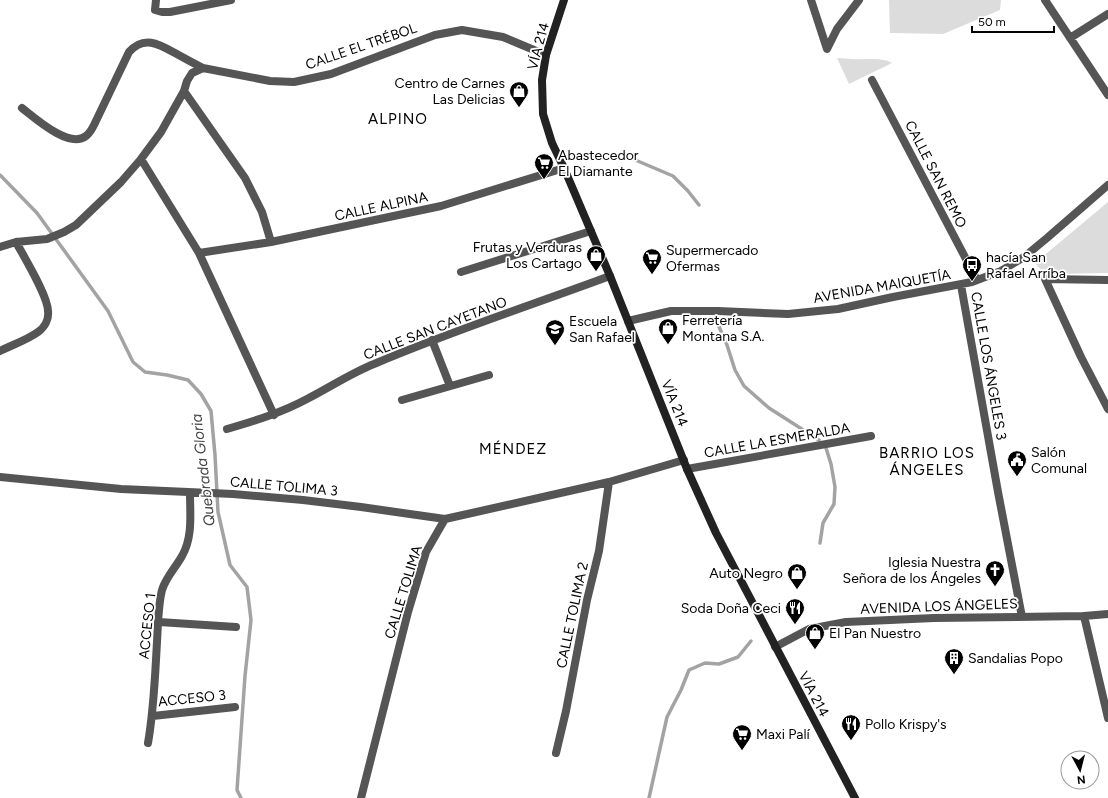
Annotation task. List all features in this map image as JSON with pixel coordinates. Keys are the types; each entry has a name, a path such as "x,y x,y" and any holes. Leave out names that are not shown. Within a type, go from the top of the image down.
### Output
{"main road":[{"name":"VÍA 214","path":"564,0 546,55 542,80 543,114 552,144 564,168 610,276 688,470 716,533 855,798"}],"street":[{"path":"156,0 155,10 162,12 170,12 231,0"},
{"path":"811,0 827,49 837,29 859,0"},
{"path":"1045,0 1108,95"},
{"path":"1070,38 1108,14"},
{"name":"CALLE EL TRÉBOL","path":"22,108 50,130 58,134 73,138 83,138 94,126 130,52 134,47 148,42 156,43 203,68 270,80 294,82 330,74 435,34 462,30 503,37 546,55"},
{"path":"0,247 16,242 47,239 76,225 121,182 142,158 161,132 184,91 187,81 192,73 203,68"},
{"name":"CALLE SAN REMO","path":"872,80 977,280"},
{"path":"184,91 245,178 262,212 271,242"},
{"path":"142,158 199,253 274,415"},
{"name":"CALLE ALPINA","path":"199,253 271,242 441,206 564,168"},
{"name":"AVENIDA MAIQUETÍA","path":"628,321 672,311 788,314 838,309 893,297 961,285 1001,271 1024,257 1108,185"},
{"path":"461,272 591,231"},
{"path":"0,351 38,332 44,327 48,319 48,309 45,299 16,242"},
{"name":"CALLE SAN CAYETANO","path":"227,429 274,415 371,365 432,340 610,276"},
{"path":"1108,280 1045,279 1081,357 1108,409"},
{"name":"CALLE LOS ÁNGELES 3","path":"961,285 1022,617"},
{"path":"432,340 450,386"},
{"path":"402,400 489,375"},
{"name":"CALLE LA ESMERALDA","path":"688,470 871,436"},
{"path":"445,520 609,482 684,460"},
{"name":"CALLE TOLIMA 3","path":"0,477 121,489 204,494 233,494 361,507 445,520"},
{"name":"CALLE TOLIMA 2","path":"556,753 566,711 587,600 599,551 609,482"},
{"name":"ACCESO 1","path":"148,743 153,716 162,590 168,577 183,556 188,542 190,528 190,493"},
{"name":"CALLE TOLIMA","path":"361,798 408,612 426,552 445,520"},
{"name":"AVENIDA LOS ÁNGELES","path":"775,647 809,629 846,622 934,618 1084,616 1108,614"},
{"path":"1084,616 1108,718"},
{"path":"159,622 236,627"},
{"name":"ACCESO 3","path":"153,716 235,707"}],"shaded area":[{"path":"889,0 1001,0 1000,10 943,34 890,33"},
{"path":"837,58 878,59 892,63 849,84"},
{"path":"1108,202 1108,273 1048,274 1039,268 1035,263"}],"waterway":[{"path":"633,159 673,176 699,205"},
{"name":"Quebrada Gloria","path":"0,175 37,213 108,311 133,362 145,372 188,380 201,394 211,411 218,512 230,565 247,587 251,620 245,676 237,790 241,798"},
{"path":"717,322 727,345 735,370 744,386 769,408 819,440"},
{"path":"820,543 823,523 834,504 835,487 831,464 826,448"},
{"path":"649,798 667,717 681,690 689,670 705,663 719,664 738,657 751,641"}],"place":[{"name":"Centro de Carnes Las Delicias","path":"519,108"},
{"name":"Abastecedor El Diamante","path":"544,180"},
{"name":"Frutas y Verduras Los Cartago","path":"596,272"},
{"name":"Supermercado Ofermas","path":"652,275"},
{"name":"hacía San Rafael Arríba","path":"972,282"},
{"name":"Ferretería Montana S.A.","path":"668,345"},
{"name":"Escuela San Rafael","path":"555,346"},
{"name":"Salón Comunal","path":"1017,477"},
{"name":"Iglesia Nuestra Señora de los Ángeles","path":"995,587"},
{"name":"Auto Negro","path":"797,590"},
{"name":"Soda Doña Ceci","path":"795,625"},
{"name":"El Pan Nuestro","path":"815,650"},
{"name":"Sandalias Popo","path":"954,675"},
{"name":"Pollo Krispy's","path":"851,741"},
{"name":"Maxi Palí","path":"742,751"}],"district":[{"name":"ALPINO","path":"398,119"},
{"name":"MÉNDEZ","path":"513,449"},
{"name":"BARRIO LOS ÁNGELES","path":"927,462"}]}
